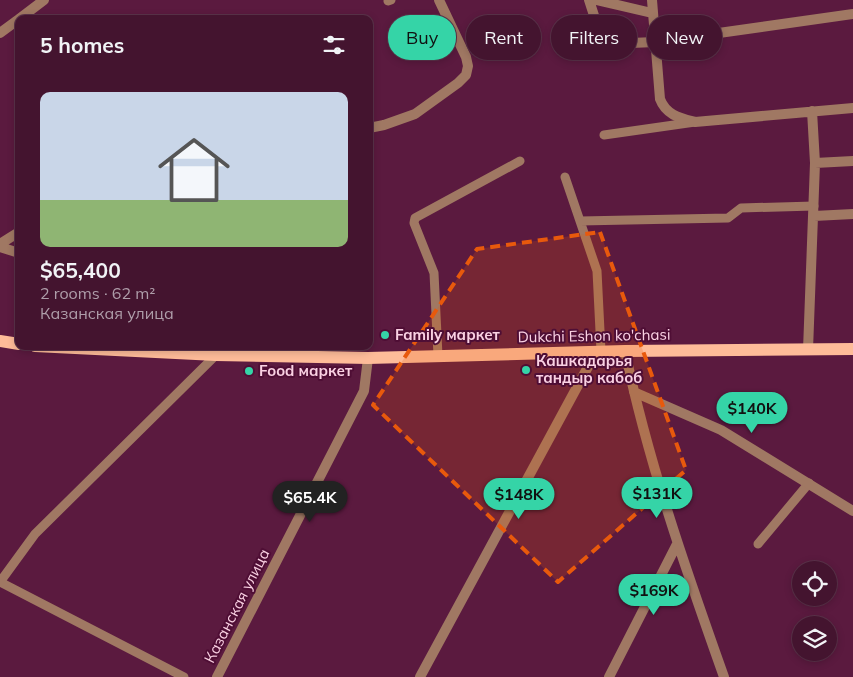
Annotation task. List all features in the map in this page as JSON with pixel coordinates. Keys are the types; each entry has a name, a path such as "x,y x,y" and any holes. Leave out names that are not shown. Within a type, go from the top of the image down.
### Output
{"main road":[{"path":"0,341 15,343"},
{"name":"Dukchi Eshon ko'chasi","path":"115,350 216,355 368,358 626,351 853,349"}],"street":[{"path":"24,15 44,0"},
{"path":"373,127 384,126 415,114 466,75 468,66 466,57 439,0"},
{"path":"589,0 600,37 604,42 607,44 647,42"},
{"path":"596,0 652,12"},
{"path":"652,0 652,15"},
{"path":"722,33 853,14"},
{"path":"0,33 15,22"},
{"path":"657,60 660,99 663,108 674,116 695,122 853,108"},
{"path":"808,350 815,163 812,111"},
{"path":"815,163 853,161"},
{"path":"814,211 853,214"},
{"path":"0,244 15,235"},
{"path":"0,248 15,252"},
{"path":"626,351 634,392 677,544 724,677"},
{"path":"420,677 598,352"},
{"name":"Казанская улица","path":"217,677 364,391 368,358"},
{"path":"634,392 721,430 853,511"},
{"path":"609,677 677,544"}],"lane":[{"path":"604,135 695,122"},
{"path":"438,356 434,273 414,223 415,218 520,161"},
{"path":"565,177 597,271 598,352"},
{"path":"580,221 728,218 741,208 814,211"},
{"path":"184,677 0,582 35,534 216,355"},
{"path":"758,544 809,484"}],"highlighted area":[{"path":"600,232 686,470 558,582 373,405 477,249"}],"place":[{"name":"Family маркет","path":"385,335"},
{"name":"Кашкадарья тандыр кабоб","path":"526,370"},
{"name":"Food маркет","path":"249,371"}]}
